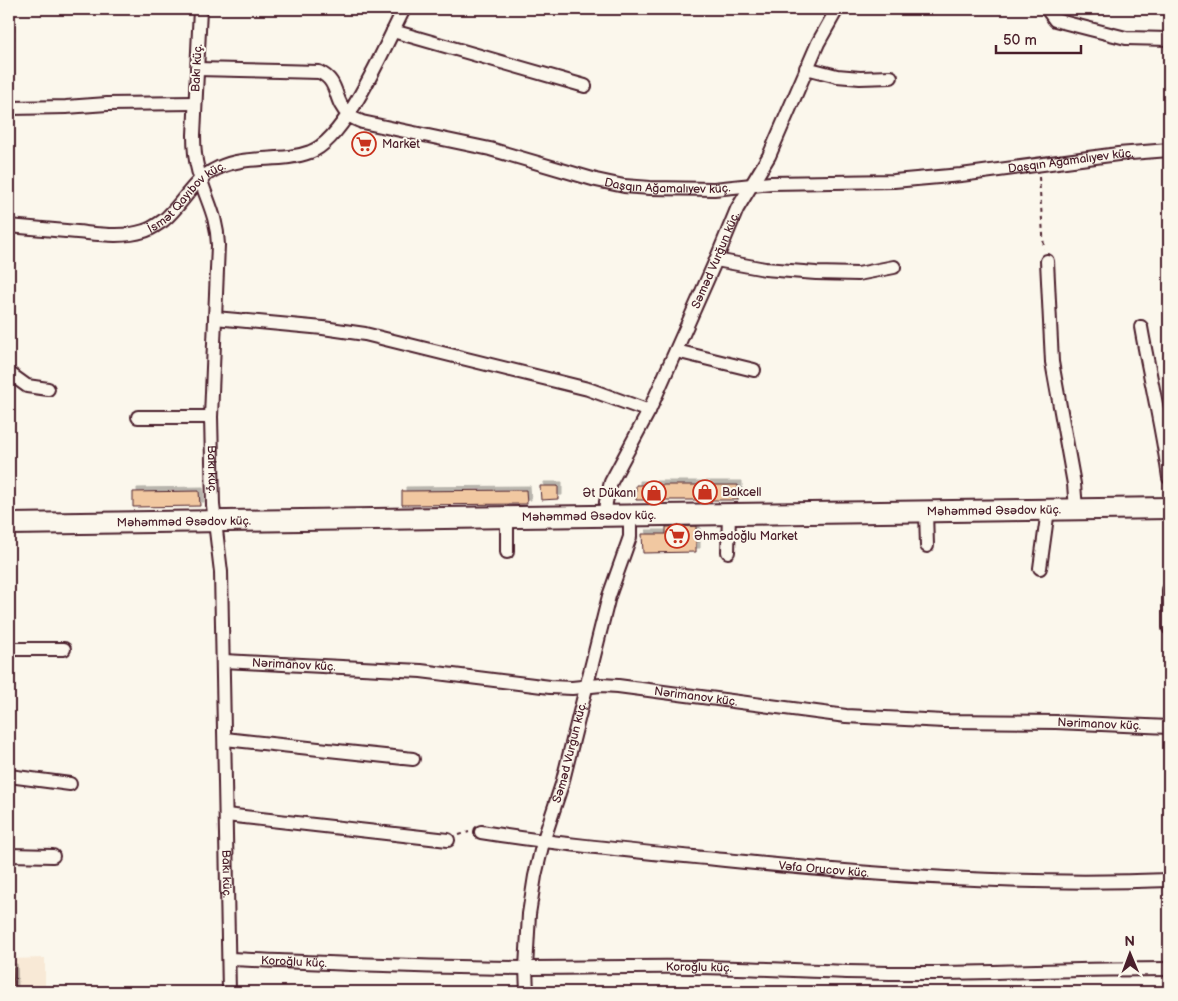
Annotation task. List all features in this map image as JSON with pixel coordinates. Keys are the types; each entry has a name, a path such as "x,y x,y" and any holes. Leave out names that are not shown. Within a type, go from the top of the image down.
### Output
{"main road":[{"name":"Məhəmməd Əsədov küç.","path":"9,524 1169,508"}],"street":[{"name":"Bakı küç.","path":"200,9 194,152 200,179 218,228 211,418 212,483 221,572 224,661 229,992"},
{"name":"İsmət Qayıbov küç.","path":"9,226 101,234 127,234 146,231 164,219 200,179 218,168 240,161 288,157 311,152 322,146 348,115 404,9"},
{"name":"Səməd Vurğun küç.","path":"605,516 611,482 649,411 737,209 769,156 806,68 837,9"},
{"path":"1047,9 1055,20 1126,38 1169,39"},
{"path":"393,31 585,86"},
{"path":"806,68 836,76 890,77"},
{"path":"197,69 318,72 327,76 332,81 348,115"},
{"path":"11,108 195,103"},
{"name":"Daşqın Ağamalıyev küç.","path":"348,115 362,122 490,148 596,180 624,186 714,189 771,183 894,181 1118,154 1169,150"},
{"path":"716,260 765,269 816,273 858,274 894,267"},
{"path":"1047,261 1052,362 1074,484 1076,509"},
{"path":"215,318 323,328 365,334 588,389 649,411"},
{"path":"1141,328 1169,478"},
{"path":"676,351 754,370"},
{"path":"9,373 28,386 48,389"},
{"path":"138,417 211,418"},
{"path":"1040,568 1048,510"},
{"path":"926,511 927,546"},
{"path":"728,514 728,552"},
{"name":"Səməd Vurğun küç.","path":"527,992 526,968 530,898 543,842 562,784 609,596 630,537 630,515"},
{"path":"507,517 507,552"},
{"path":"1169,590 1169,628"},
{"path":"9,649 64,649"},
{"name":"Nərimanov küç.","path":"224,661 421,671 550,687 618,686 846,716 944,721 1056,722 1169,727"},
{"path":"224,739 253,740 413,759"},
{"path":"9,776 70,784"},
{"path":"226,815 448,840"},
{"name":"Vəfa Orucov küç.","path":"481,832 543,842 879,874 1039,882 1169,880"},
{"path":"9,855 53,856"},
{"name":"Koroğlu küç.","path":"228,959 403,966 526,968 638,966 927,973 1066,969 1169,969"}],"path":[{"path":"9,143 14,9"},
{"path":"1038,164 1042,245 1047,261"},
{"path":"448,840 467,832 481,832"}],"shaded area":[{"path":"45,958 45,992 9,992 9,959"}],"building":[{"path":"636,485 738,485 738,500 636,500"},
{"path":"540,486 558,486 558,499 541,500"},
{"path":"526,490 527,504 402,505 402,491"},
{"path":"199,491 200,506 133,507 133,492"},
{"path":"696,526 696,552 643,553 642,534 666,534 666,527"},
{"path":"9,968 13,968 14,990 9,990"}],"place":[{"name":"Market","path":"364,144"},
{"name":"Bakcell","path":"705,492"},
{"name":"Ət Dükanı","path":"654,493"},
{"name":"Əhmədoğlu Market","path":"677,536"}]}
